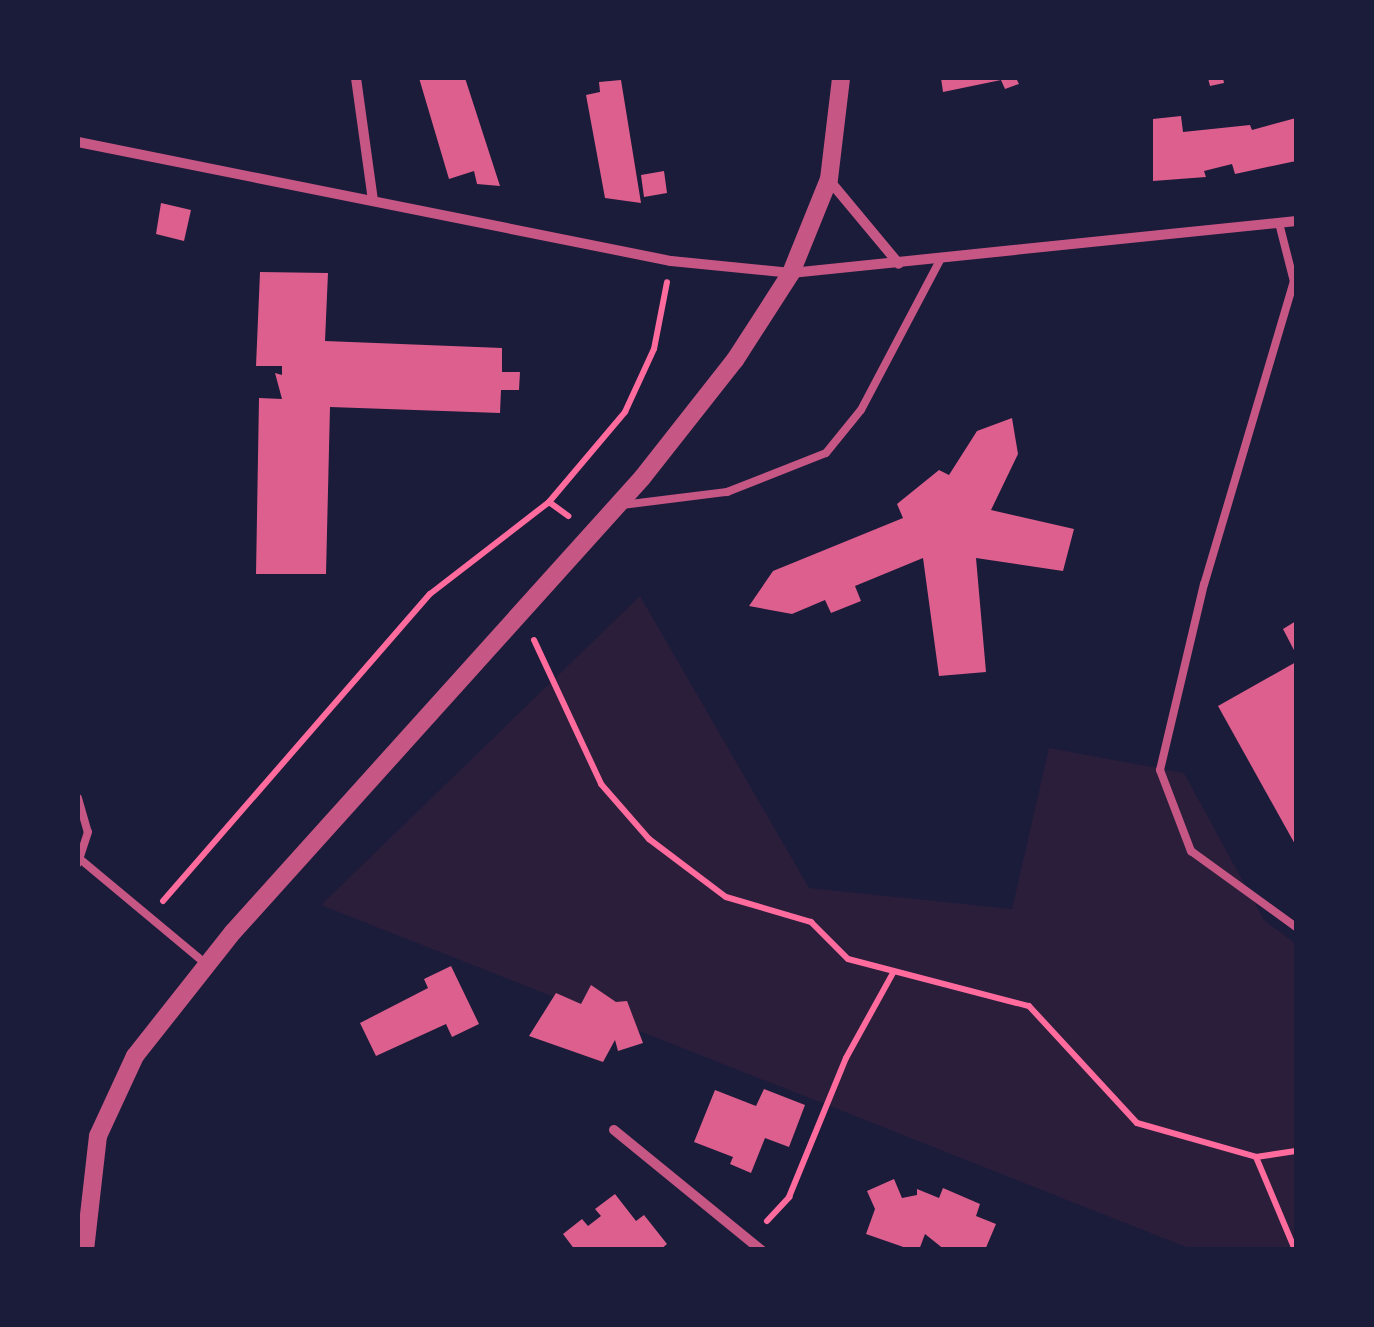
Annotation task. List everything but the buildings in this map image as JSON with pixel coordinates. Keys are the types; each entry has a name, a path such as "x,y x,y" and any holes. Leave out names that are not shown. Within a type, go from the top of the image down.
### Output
{"street":[{"path":"356,78 372,201"},
{"path":"85,1250 98,1136 136,1056 207,965 617,506 735,360 791,273 829,180 841,78"},
{"path":"78,142 670,261 791,273 1296,221"},
{"path":"829,180 899,264"},
{"path":"614,1130 752,1237 761,1250"}],"lane":[{"path":"1279,223 1295,282 1204,584 1160,770 1191,851 1296,927"},
{"path":"617,506 727,492 826,453 861,410 940,260"},
{"path":"78,798 88,832 79,861 207,965"}],"path":[{"path":"149,921 184,870 430,594 548,502 625,412 654,349 670,261"},
{"path":"522,610 601,784 649,839 726,897 811,922 848,959 1028,1006 1137,1123 1256,1157 1296,1151"},
{"path":"752,1237 789,1198 846,1058 894,971"},
{"path":"1256,1157 1295,1250"}],"shaded area":[{"path":"640,596 809,888 1012,909 1049,748 1184,773 1264,920 1296,944 1296,1249 1191,1249 321,905"}]}
